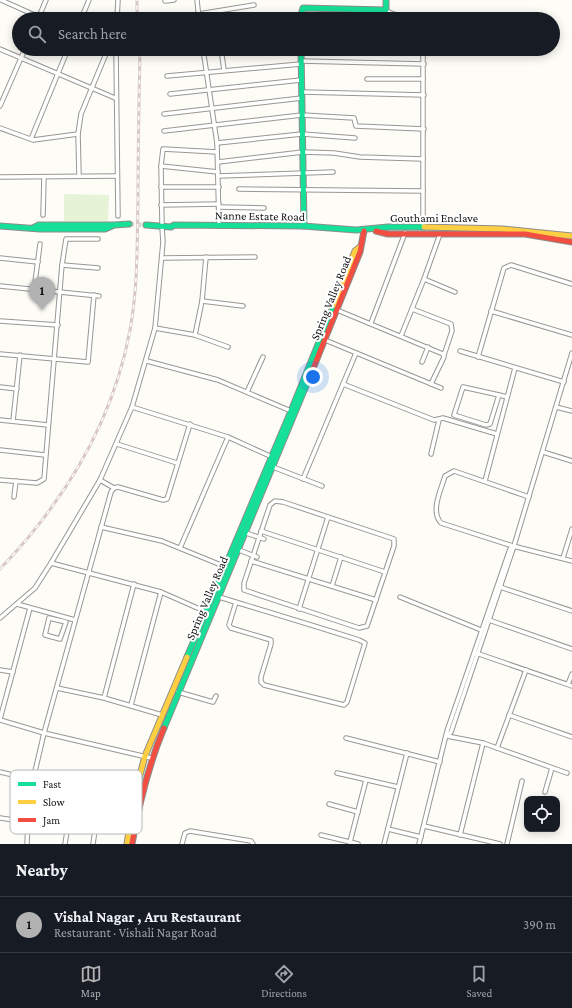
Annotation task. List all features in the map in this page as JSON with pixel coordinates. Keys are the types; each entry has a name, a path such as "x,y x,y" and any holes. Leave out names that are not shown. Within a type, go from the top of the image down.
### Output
{"street":[{"path":"1,0 26,12"},
{"path":"41,12 46,0"},
{"path":"84,12 89,0"},
{"path":"117,12 118,0"},
{"path":"165,1 174,0"},
{"path":"197,0 198,12"},
{"path":"386,0 386,10"},
{"path":"222,12 254,5"},
{"path":"301,12 304,8 386,10 390,12"},
{"path":"0,49 12,54"},
{"path":"16,56 115,98"},
{"path":"31,139 65,56"},
{"path":"79,176 78,134 81,114 105,56"},
{"path":"116,56 115,98 118,216"},
{"path":"204,56 216,126 219,226"},
{"path":"222,56 224,70"},
{"path":"301,56 304,226"},
{"path":"423,227 424,56"},
{"path":"0,106 21,58"},
{"path":"167,76 301,62 424,64"},
{"path":"367,79 423,79"},
{"path":"170,94 302,80"},
{"path":"302,92 424,95"},
{"path":"0,93 5,95"},
{"path":"164,114 302,98"},
{"path":"164,131 302,115 354,118 356,126 424,129"},
{"path":"0,128 31,139 78,134"},
{"path":"217,143 302,134 355,138"},
{"path":"0,618 35,588 51,563 100,480 132,407 147,361 155,328 162,258 162,150 217,152"},
{"path":"218,162 303,152 334,153 360,157 423,159"},
{"path":"161,166 218,174 333,172"},
{"path":"0,177 117,176"},
{"path":"43,215 44,177"},
{"path":"161,187 219,187"},
{"path":"239,189 423,191"},
{"path":"161,205 264,208"},
{"path":"0,226 33,228 40,230 105,228 114,225 129,224"},
{"name":"Nanne Estate Road","path":"149,225 304,226 375,231"},
{"name":"Gouthami Enclave","path":"375,231 388,227 514,228 540,230 572,236"},
{"path":"360,247 364,231"},
{"name":"Gouthami Enclave","path":"375,231 388,234 526,234 572,242"},
{"path":"371,323 406,233"},
{"path":"401,336 440,234"},
{"path":"0,480 42,482 44,479 62,265 66,239 98,240"},
{"path":"34,290 40,244"},
{"name":"Spring Valley Road","path":"141,770 145,756 162,715 209,613 219,597 239,550 246,533 249,518 325,340 360,252 360,247"},
{"name":"Spring Valley Road","path":"142,792 151,758 209,613 226,566 273,467 274,458 291,411 355,251 360,247"},
{"path":"195,335 202,301 206,257"},
{"path":"162,258 255,257"},
{"path":"0,258 38,262"},
{"path":"62,265 98,268"},
{"path":"478,357 504,268 510,265 572,284"},
{"path":"424,279 455,292"},
{"path":"0,286 99,296"},
{"path":"0,354 88,362 94,295"},
{"path":"202,301 243,306"},
{"path":"412,309 451,324 452,331 444,355 431,384"},
{"path":"337,310 444,355"},
{"path":"491,311 572,335"},
{"path":"0,321 58,325"},
{"path":"155,328 195,335 228,347"},
{"path":"325,340 441,388"},
{"path":"422,362 428,347"},
{"path":"460,351 564,382"},
{"path":"303,479 356,353"},
{"path":"419,844 447,736 447,731 475,653 489,620 498,586 510,549 513,546 543,452 571,361 572,353"},
{"path":"13,421 20,355"},
{"path":"247,392 263,357"},
{"path":"147,361 203,375 291,411"},
{"path":"485,481 515,368"},
{"path":"343,384 434,420 443,418 497,434"},
{"path":"0,387 17,389"},
{"path":"499,395 490,424 486,425 454,415 463,387 499,395 507,397"},
{"path":"132,407 228,437 274,458"},
{"path":"556,407 572,411"},
{"path":"0,420 48,425"},
{"path":"431,454 439,420"},
{"path":"100,480 114,488 118,487 163,500 167,499 190,424"},
{"path":"180,548 228,437"},
{"path":"117,444 177,463"},
{"path":"0,450 45,455"},
{"path":"543,452 572,461"},
{"path":"273,467 322,486"},
{"path":"529,497 454,471 449,472 445,476 435,512 437,518 442,523 513,546 572,561"},
{"path":"14,497 16,481"},
{"path":"35,770 74,622 111,492 114,488"},
{"path":"275,501 328,517 394,539 395,543 368,624 361,628 244,590 244,583 251,562 255,556 261,531 270,506 275,501"},
{"path":"299,609 328,517"},
{"path":"101,527 162,540 226,566"},
{"path":"563,558 572,529"},
{"path":"261,531 386,572"},
{"path":"246,533 264,539"},
{"path":"239,550 255,556"},
{"path":"332,586 341,557"},
{"path":"251,562 376,600"},
{"path":"51,563 88,574 134,584 161,592 209,613"},
{"path":"104,698 134,584"},
{"path":"498,586 572,611"},
{"path":"475,653 481,630 498,586"},
{"path":"131,705 161,592"},
{"path":"219,597 236,602 365,643 347,702 344,705 264,685 261,682 261,677 271,640 231,628 229,625 236,602"},
{"path":"400,597 481,630"},
{"path":"17,604 66,622 74,622"},
{"path":"30,608 0,720 44,733 151,758"},
{"path":"66,622 60,639 46,636 49,619 55,617 74,622"},
{"path":"489,620 572,649"},
{"path":"475,653 570,685 572,674"},
{"path":"0,670 13,672"},
{"path":"497,748 526,670"},
{"path":"57,688 104,698 162,715"},
{"path":"178,692 213,702 216,696"},
{"path":"509,715 572,737"},
{"path":"447,736 483,743 567,773"},
{"path":"346,738 440,762"},
{"path":"460,835 483,743"},
{"path":"384,844 407,753"},
{"path":"545,792 552,768"},
{"path":"0,772 10,774"},
{"path":"337,773 398,787"},
{"path":"350,842 366,780"},
{"path":"507,844 522,781"},
{"path":"329,804 358,812"},
{"path":"0,818 10,819"},
{"path":"424,826 498,844"},
{"path":"388,829 421,837"},
{"path":"182,844 184,833 190,831 251,841 253,844"},
{"path":"27,834 27,844"},
{"path":"65,844 67,834"},
{"path":"93,844 94,834"},
{"name":"Spring Valley Road","path":"127,844 129,834"},
{"name":"Spring Valley Road","path":"132,844 133,834"},
{"path":"321,835 358,844"}],"green space":[{"path":"64,194 109,195 108,221 64,221"}],"tunnel":[{"path":"129,224 146,225"}],"railway":[{"path":"137,0 137,12"},
{"path":"0,569 45,516 83,459 112,397 122,364 133,314 136,282 140,56"}],"traffic: fast":[{"path":"302,12 303,8 386,10 386,0"},
{"path":"301,56 304,226"},
{"path":"0,226 40,229 105,229 114,225 129,224"},
{"path":"33,228 39,225 112,225"},
{"path":"146,225 171,227 174,225 303,226 356,230 388,227 424,227"},
{"path":"187,657 334,305"},
{"path":"164,728 308,381"}],"traffic: slow":[{"path":"424,227 503,229 572,236"},
{"path":"334,305 355,251 360,247"},
{"path":"141,770 145,756 187,657"},
{"path":"127,844 129,834"}],"traffic: jam":[{"path":"308,381 360,252 364,231"},
{"path":"376,231 388,234 525,234 572,242"},
{"path":"142,797 153,757 164,728"},
{"path":"132,844 134,834"}],"place":[{"name":"Vishal Nagar , Aru Restaurant","path":"42,310"}]}
